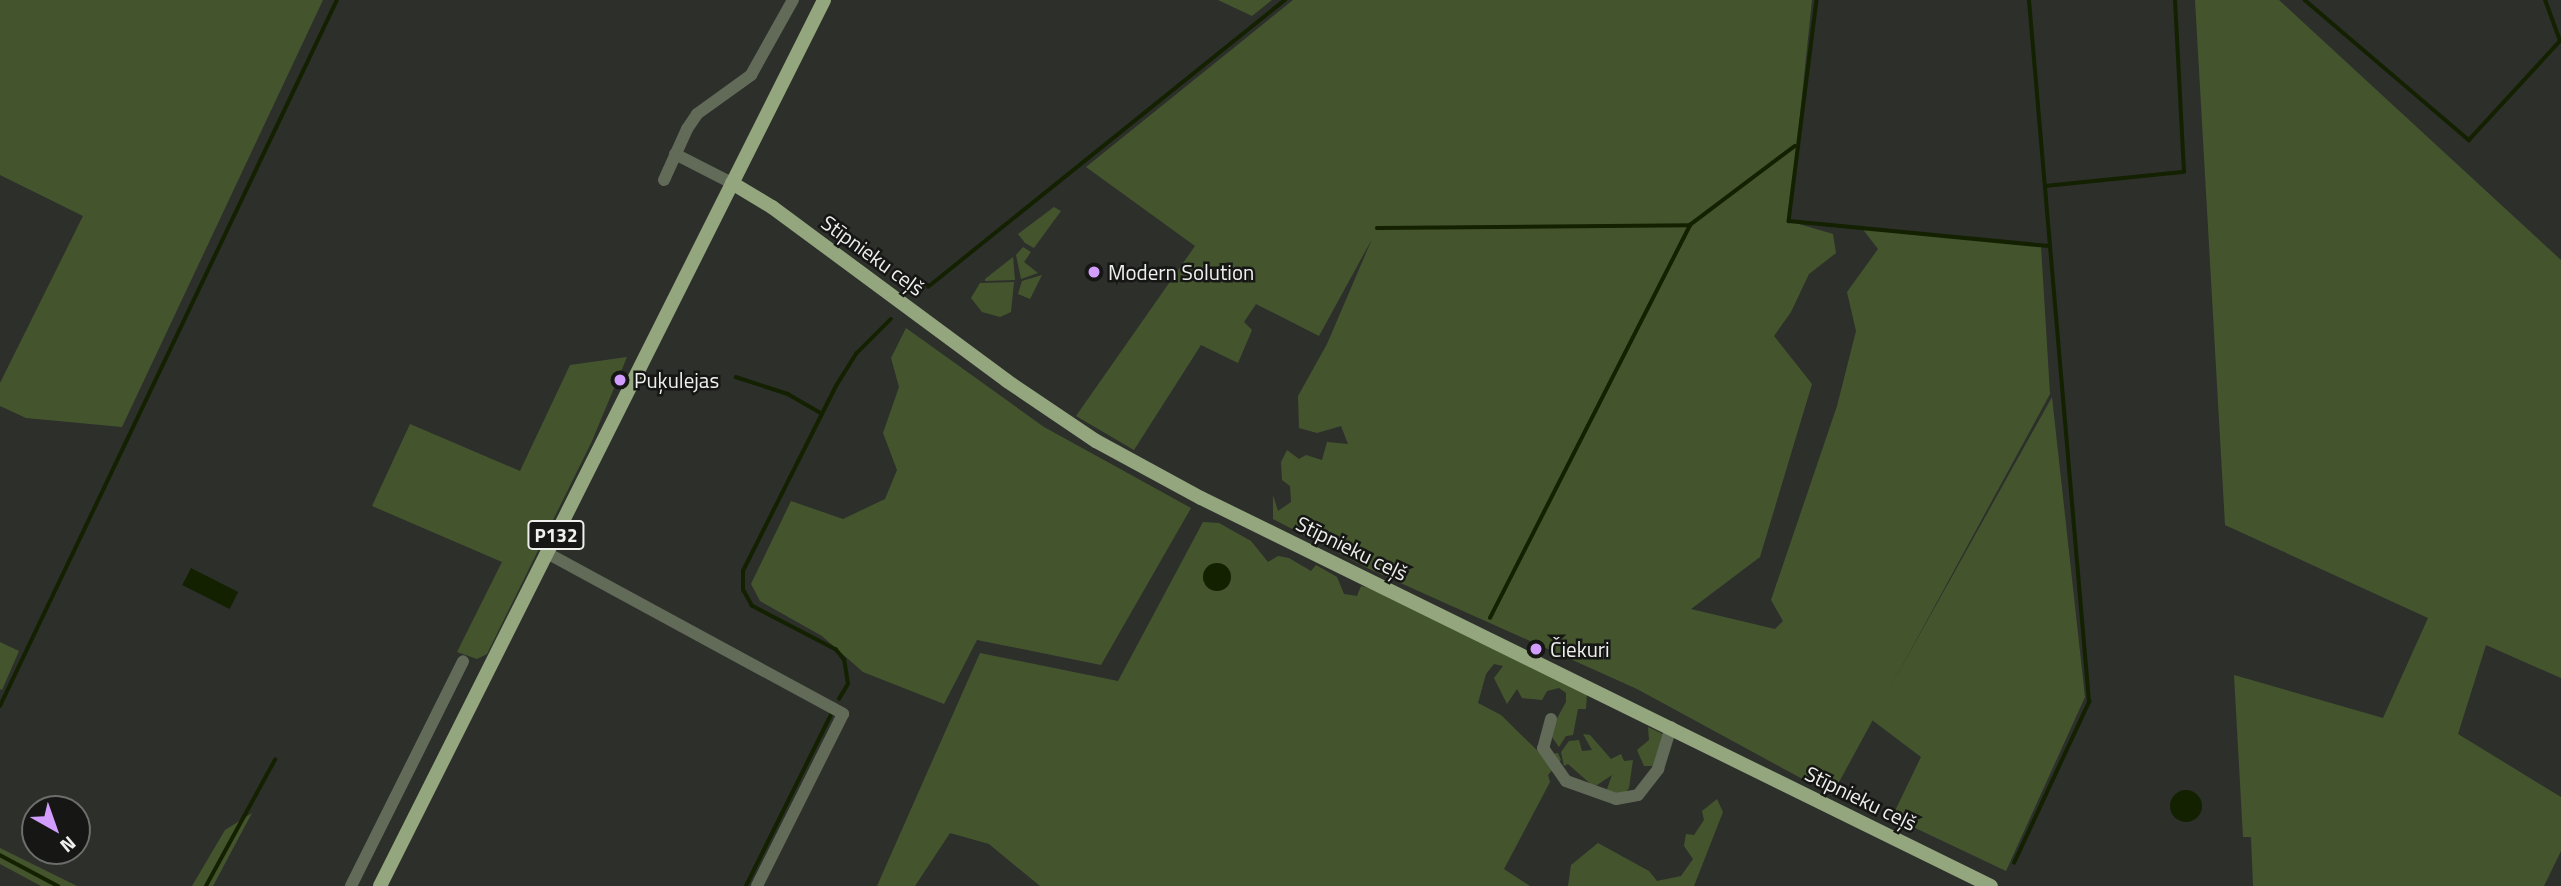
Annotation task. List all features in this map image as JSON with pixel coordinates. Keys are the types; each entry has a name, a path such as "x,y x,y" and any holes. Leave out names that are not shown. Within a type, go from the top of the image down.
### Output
{"main road":[{"name":"P132","path":"380,886 824,0"},
{"name":"Stīpnieku ceļš","path":"732,183 772,206 1007,381 1096,441 1201,498 1992,886"}],"street":[{"path":"663,180 698,114 751,75 793,0"},
{"path":"675,155 732,183"},
{"path":"547,553 844,714 757,886"},
{"path":"351,886 463,661"},
{"path":"1551,719 1543,748 1566,782 1616,799 1638,795 1658,769 1671,727"}],"shaded area":[{"path":"0,0 323,0 122,427 26,418 0,406 0,383 83,216 0,175"},
{"path":"1218,0 1272,0 1252,16"},
{"path":"1293,0 1812,0 1789,221 1833,234 1836,253 1809,274 1791,312 1774,336 1812,384 1760,557 1691,609 1775,629 1783,621 1771,600 1837,406 1856,331 1847,292 1878,249 1861,227 2041,246 2050,394 1832,795 1637,689 1367,568 1273,519 1273,495 1278,511 1291,502 1290,486 1282,480 1281,462 1287,450 1299,459 1306,455 1322,460 1327,442 1348,444 1341,426 1317,433 1299,428 1298,396 1327,344 1372,239 1319,336 1256,304 1244,322 1252,330 1238,363 1201,345 1134,450 1076,416 1195,246 1086,167"},
{"path":"2195,0 2279,0 2561,260 2561,678 2486,645 2458,734 2561,797 2561,851 2544,886 2253,886 2251,837 2243,837 2234,675 2383,718 2428,618 2225,525"},
{"path":"1054,207 1061,211 1034,248 1025,243 1018,234"},
{"path":"1023,247 1031,252 1024,262 1038,273 1021,279 1016,255"},
{"path":"1013,257 1015,280 985,281 985,279"},
{"path":"1042,275 1030,299 1018,294 1022,281"},
{"path":"1014,282 1011,312 1000,317 982,312 971,298 980,283"},
{"path":"906,328 1044,427 1191,508 1101,665 977,640 944,704 863,672 822,636 760,601 751,584 791,501 843,519 885,499 897,470 883,433 899,387 891,358"},
{"path":"627,357 592,441 487,654 477,659 457,652 502,562 372,506 410,424 520,471 570,365"},
{"path":"2052,397 2085,697 2006,871 1892,817 1921,757 1872,720"},
{"path":"1203,522 1219,523 1251,541 1268,562 1278,556 1289,558 1311,571 1316,565 1337,577 1344,594 1357,596 1361,586 1369,588 1587,693 1586,709 1578,709 1573,735 1566,736 1559,747 1549,733 1566,702 1566,693 1559,688 1547,691 1542,700 1522,698 1517,689 1507,704 1494,678 1503,666 1494,664 1486,674 1478,703 1501,715 1542,755 1558,753 1561,760 1548,775 1550,782 1504,869 1530,886 1040,886 989,844 950,833 915,886 877,886 980,653 1118,681"},
{"path":"1217,563 1227,567 1231,577 1227,587 1217,591 1207,587 1203,577 1207,567"},
{"path":"191,568 238,592 230,609 182,585"},
{"path":"0,642 19,651 2,690 0,689"},
{"path":"1648,727 1663,734 1653,766 1644,766 1637,750 1649,740"},
{"path":"1583,734 1590,735 1611,759 1621,754 1624,761 1633,760 1629,788 1624,794 1611,795 1607,789 1612,775 1594,787 1568,764 1564,766 1561,752 1569,741 1579,740 1582,751 1592,750"},
{"path":"2186,790 2197,795 2202,806 2197,817 2186,822 2175,817 2170,806 2175,795"},
{"path":"1717,799 1723,812 1694,886 1568,886 1571,865 1598,843 1649,871 1657,881 1681,876 1693,859 1684,846 1686,834 1694,835 1704,820 1702,811"},
{"path":"252,813 213,886 192,886 225,830"},
{"path":"0,848 21,858 21,865 34,865 77,886 41,886 0,864"}],"waterway":[{"path":"0,706 337,0"},
{"path":"928,287 1285,0"},
{"path":"1817,0 1789,221 2049,246"},
{"path":"2014,863 2089,702 2029,0"},
{"path":"2045,186 2184,172 2175,0"},
{"path":"2305,0 2469,140 2560,41 2545,0"},
{"path":"1490,618 1690,225 1795,146"},
{"path":"1377,228 1690,225"},
{"path":"839,699 848,684 844,660 836,650 752,606 743,590 743,571 836,386 856,354 891,319"},
{"path":"736,377 788,394 822,414"},
{"path":"746,886 832,713"},
{"path":"206,886 275,760"},
{"path":"0,855 58,886"}],"place":[{"name":"Modern Solution","path":"1094,272"},
{"name":"Puķulejas","path":"620,380"},
{"name":"Čiekuri","path":"1536,649"}]}
